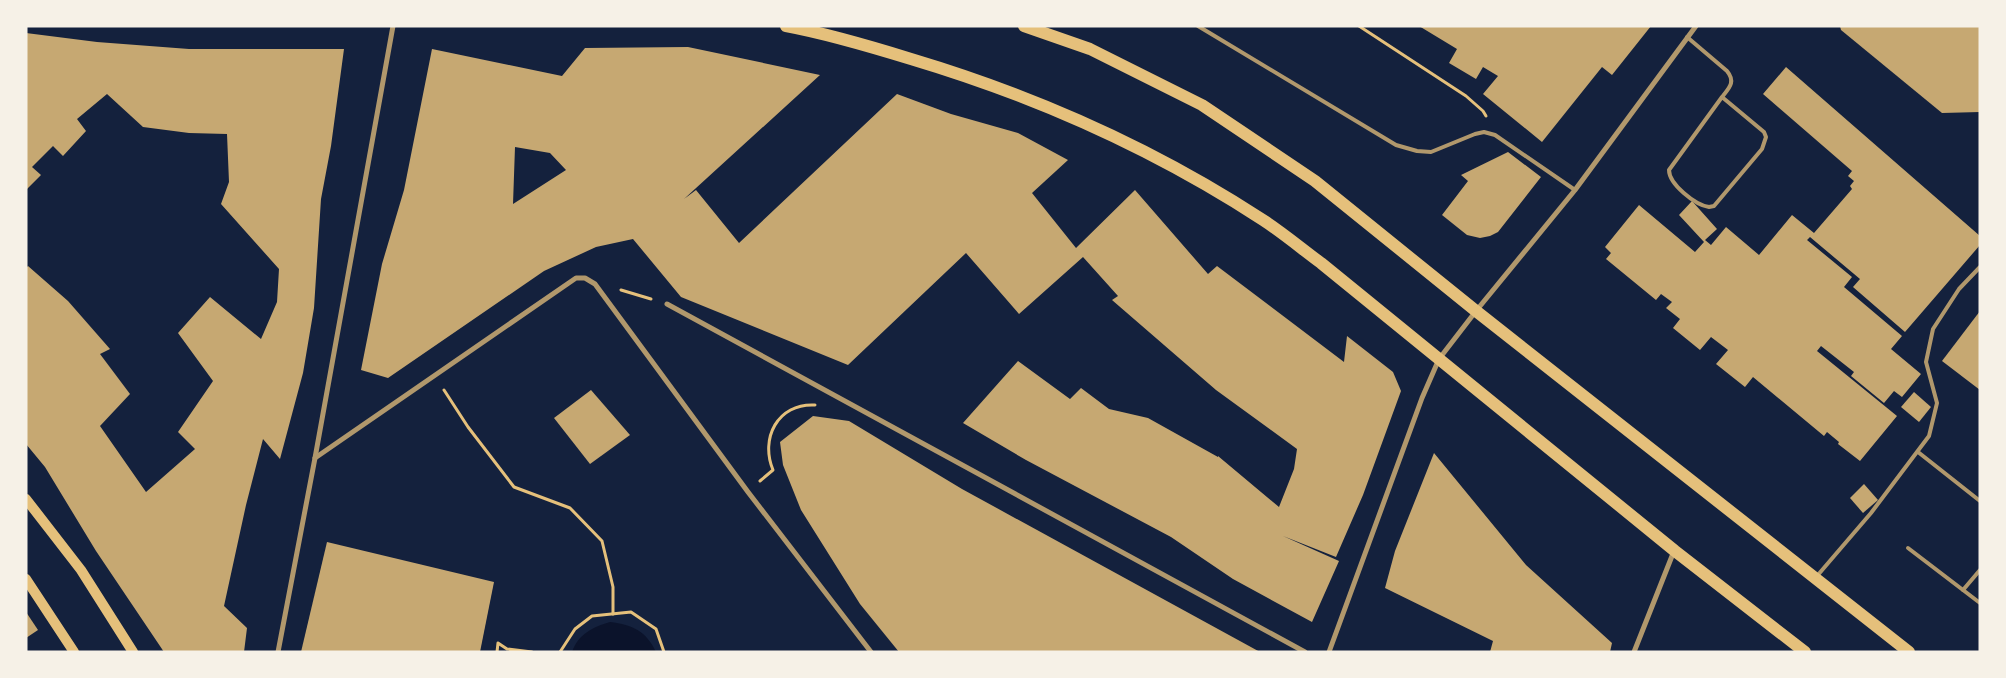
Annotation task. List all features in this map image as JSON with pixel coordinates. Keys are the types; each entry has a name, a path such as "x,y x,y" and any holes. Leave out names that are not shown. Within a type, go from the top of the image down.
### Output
{"main road":[{"path":"786,26 828,34 956,72 1088,123 1139,148 1264,221 1321,263 1675,550 1805,652"},
{"path":"1024,26 1090,49 1202,105 1315,181 1476,311 1909,652"},
{"path":"26,499 82,570 133,652"},
{"path":"26,579 74,652"}],"street":[{"path":"278,652 393,26"},
{"path":"1329,652 1422,398 1439,360 1574,190 1696,26"},
{"path":"315,458 576,278 585,278 595,284 748,492 871,652"},
{"path":"667,304 1305,652"},
{"path":"1634,652 1675,550"}],"lane":[{"path":"1198,26 1401,147 1431,152 1484,132 1495,135 1574,190"},
{"path":"1687,37 1731,77 1731,86 1722,97 1669,170 1669,175 1675,186 1709,207 1714,206 1762,149 1766,137 1764,132 1722,97"},
{"path":"1816,578 1871,513 1929,436 1937,403 1926,362 1933,329 1959,289 1980,267"},
{"path":"1918,452 1980,501"},
{"path":"1908,548 1980,603"},
{"path":"1963,590 1980,570"}],"path":[{"path":"1359,26 1466,96 1482,111 1495,135"},
{"path":"585,278 667,304"},
{"path":"435,376 468,428 514,487 570,508 602,541 613,587 613,614"},
{"path":"748,492 774,470 768,455 770,433 784,415 803,406 826,406 836,397"},
{"path":"560,652 575,629 592,616 632,612 656,629 664,652"},
{"path":"496,652 498,643 507,649 532,652"}],"water":[{"path":"610,622 638,630 648,639 656,652 572,652 578,640 587,632"}],"building":[{"path":"1419,26 1651,26 1612,75 1602,67 1542,142 1483,94 1498,76 1483,67 1476,79 1449,63 1457,49"},
{"path":"1840,26 1980,26 1980,112 1942,113 1841,30"},
{"path":"26,33 97,42 189,49 344,49 331,146 321,199 314,308 303,373 280,459 263,439 246,505 224,606 247,628 244,652 164,652 96,551 45,467 26,444 26,268 28,266 68,301 110,349 100,354 130,394 100,426 146,492 195,449 178,432 213,381 178,333 210,297 261,339 277,302 279,269 221,204 229,182 227,134 189,133 143,127 107,94 77,119 86,131 63,156 53,146 32,167 41,175 26,190"},
{"path":"688,47 820,75 684,199 696,190 739,243 897,94 951,114 1018,133 1068,160 1032,193 1076,248 1135,190 1208,274 1217,266 1344,362 1347,336 1393,372 1401,391 1363,495 1336,557 1283,536 1339,561 1312,622 1233,579 1171,537 1026,460 963,423 1018,361 1070,399 1081,388 1109,409 1148,418 1218,456 1279,507 1294,469 1297,449 1216,390 1112,300 1118,296 1083,257 1019,314 966,253 848,365 681,297 633,239 596,247 544,271 388,378 361,370 382,264 404,190 432,49 562,76 585,48","holes":["515,147 550,153 566,170 513,204"]},
{"path":"1786,67 1980,236 1980,245 1905,332 1853,287 1860,279 1810,237 1807,240 1852,277 1844,287 1902,336 1891,349 1921,374 1902,397 1894,391 1884,403 1851,376 1854,372 1821,346 1817,351 1897,416 1860,461 1838,444 1839,442 1827,432 1824,436 1753,377 1745,387 1716,364 1728,350 1711,337 1700,350 1673,328 1680,319 1666,308 1672,302 1661,294 1656,300 1606,259 1611,253 1605,247 1639,205 1695,252 1704,242 1679,215 1692,201 1717,229 1705,240 1711,245 1726,227 1759,255 1792,215 1814,233 1852,189 1850,186 1854,181 1848,176 1852,171 1763,94"},
{"path":"1508,152 1541,177 1498,232 1480,238 1467,235 1442,215 1468,181 1461,175"},
{"path":"1980,311 1980,390 1942,361"},
{"path":"591,390 630,435 590,464 554,418"},
{"path":"1914,392 1931,407 1919,422 1901,407"},
{"path":"813,416 849,421 962,489 1260,652 899,652 860,604 801,510 783,465 780,442"},
{"path":"1434,453 1526,565 1612,643 1610,652 1490,652 1493,641 1385,588 1395,551"},
{"path":"1864,484 1878,500 1863,513 1850,498"},
{"path":"327,542 494,582 480,652 301,652"},
{"path":"26,612 38,630 26,638"}]}
